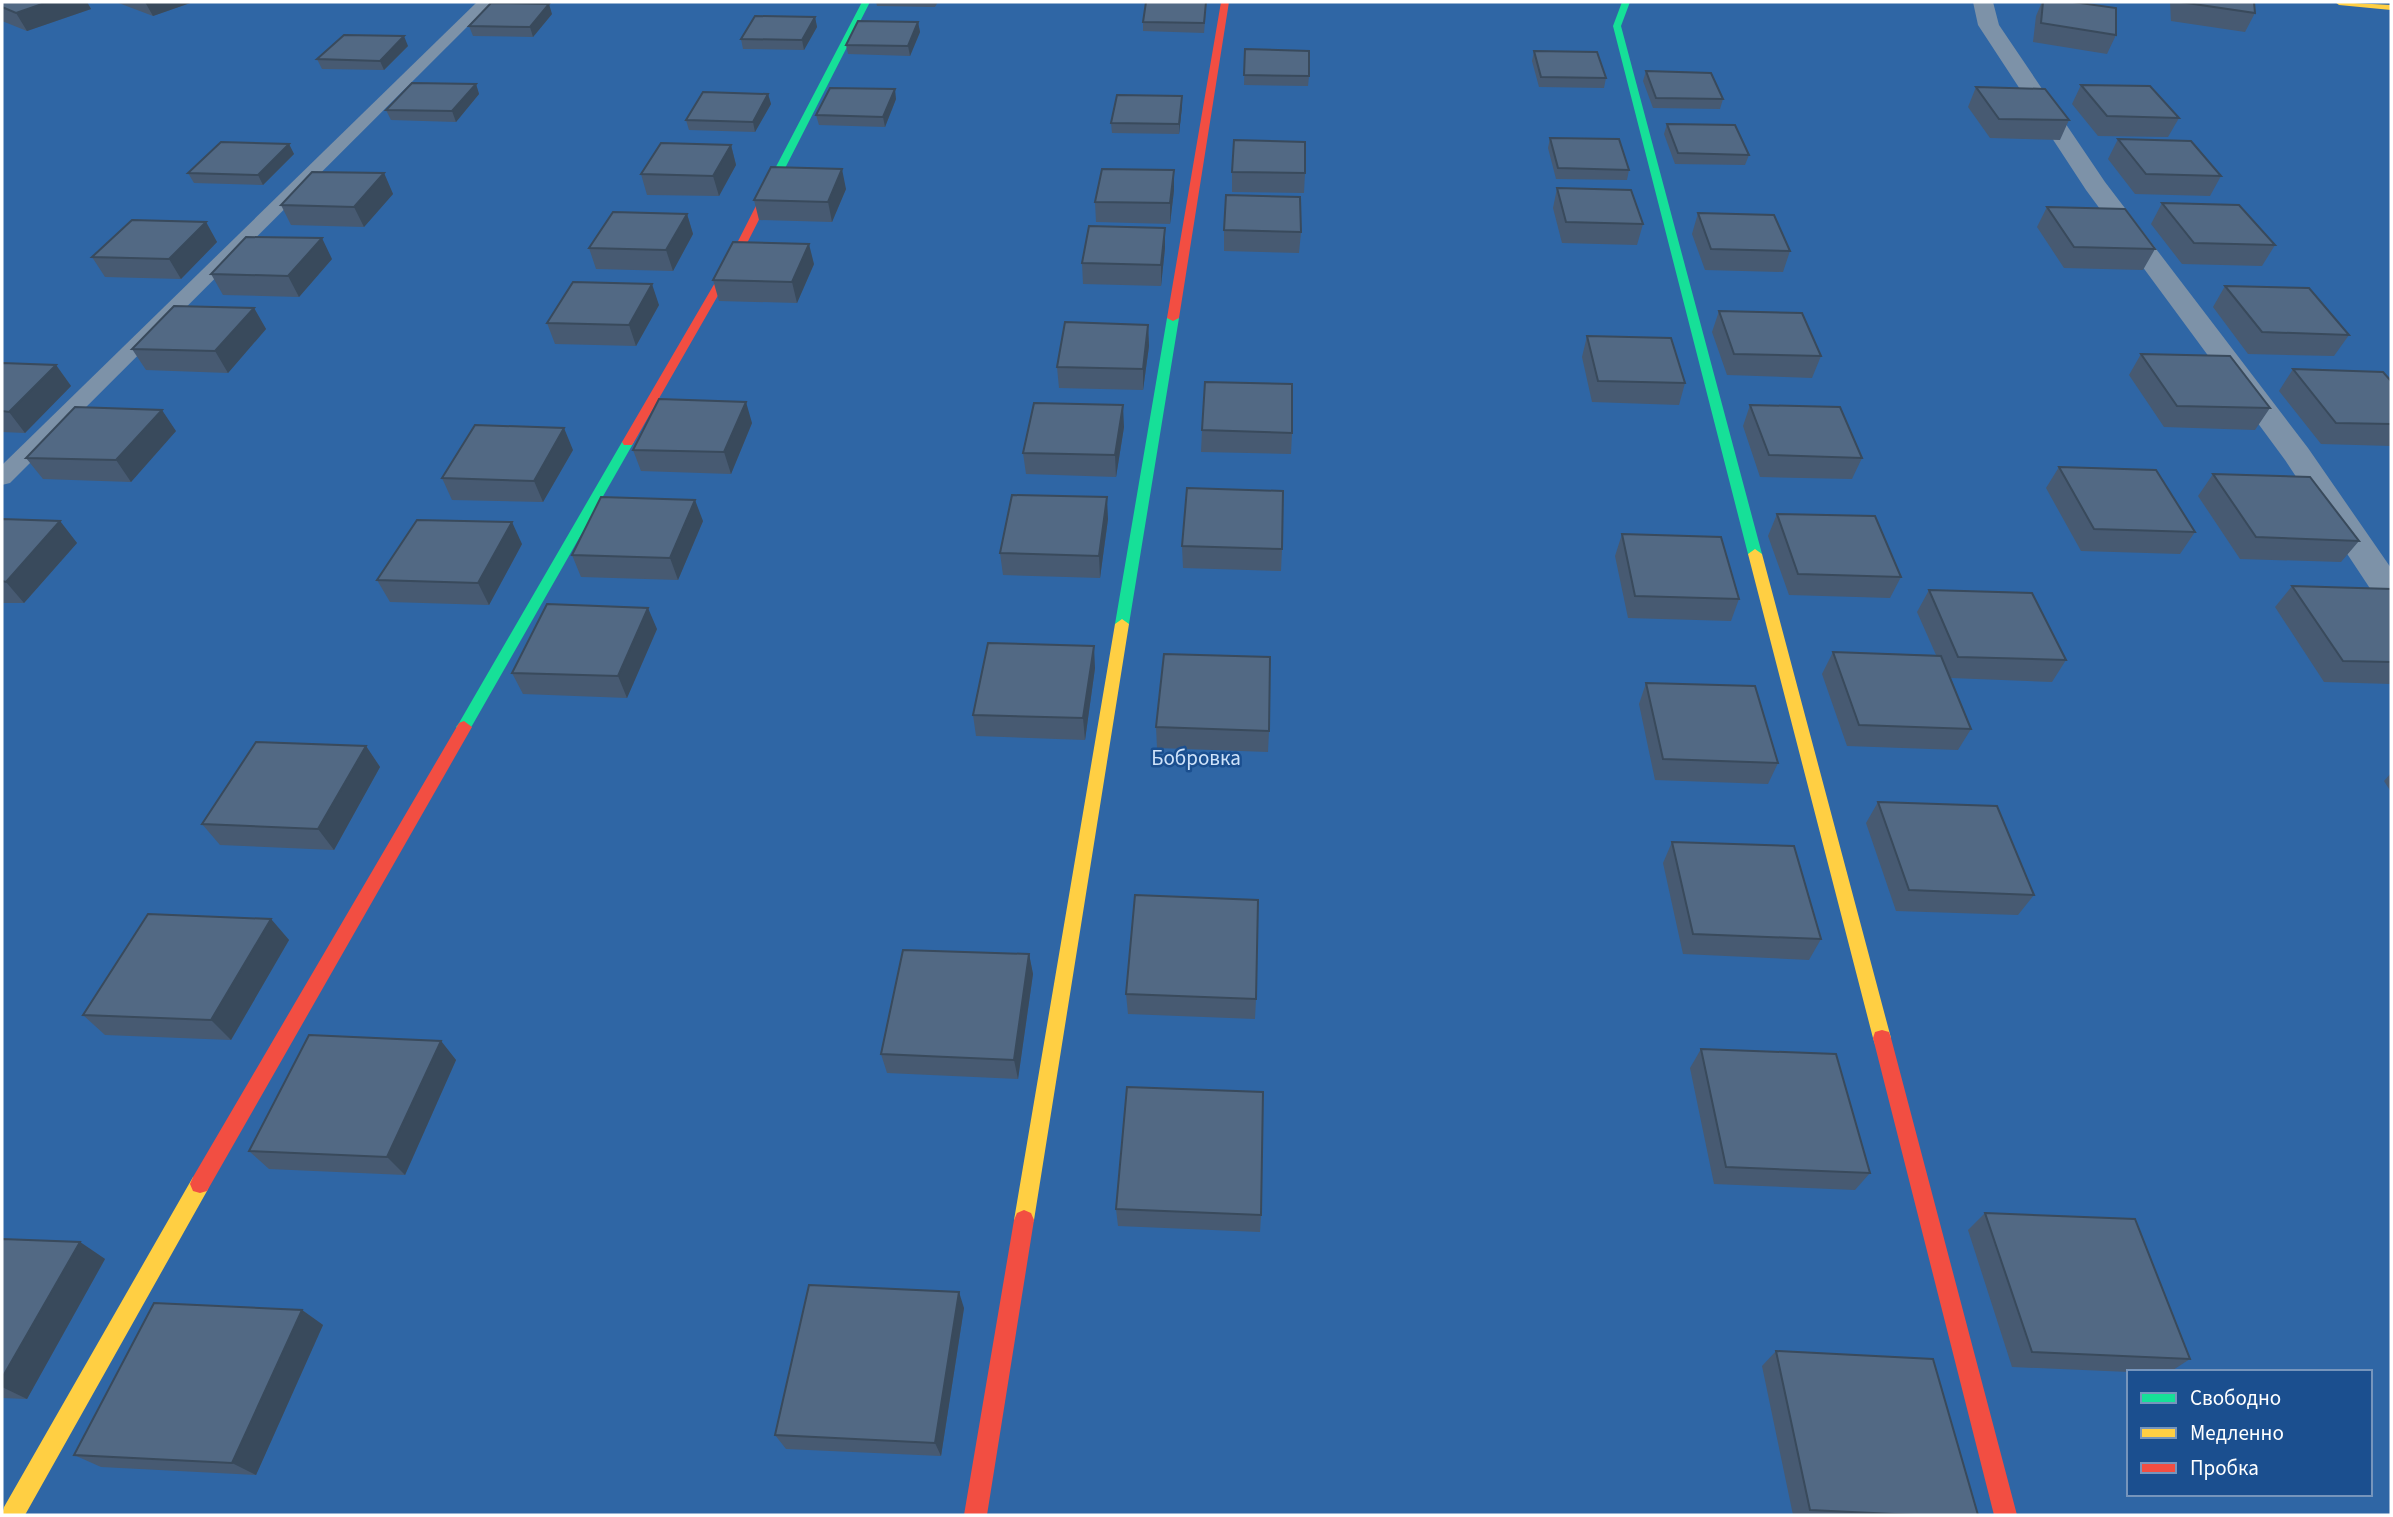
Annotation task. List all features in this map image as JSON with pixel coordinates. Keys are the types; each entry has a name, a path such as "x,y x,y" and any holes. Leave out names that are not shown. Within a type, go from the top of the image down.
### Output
{"street":[{"path":"12,1515 117,1328 735,257 866,2"},
{"path":"975,1515 1225,2"},
{"path":"1626,2 1617,26 2006,1515"},
{"path":"1983,2 1989,25 2095,185 2297,455 2391,594"},
{"path":"2339,2 2391,8"}],"lane":[{"path":"2,478 485,2"}],"green space":[{"name":"Бобровка","path":"2,2 2391,2 2391,1515 2,1515"}],"building":[{"path":"2,2 48,2 16,13 2,7"},
{"path":"1146,2 1206,2 1204,23 1143,22"},
{"path":"2043,2 2073,2 2116,8 2116,35 2041,23"},
{"path":"2180,2 2254,2 2255,13"},
{"path":"491,3 549,4 530,27 469,26"},
{"path":"755,16 815,17 802,40 741,39"},
{"path":"858,21 918,22 908,46 846,45"},
{"path":"344,35 404,36 380,61 317,59"},
{"path":"1245,49 1309,51 1309,76 1244,75"},
{"path":"1534,51 1597,52 1606,78 1541,77"},
{"path":"1646,71 1711,73 1723,99 1656,98"},
{"path":"412,83 476,84 452,111 386,110"},
{"path":"2081,85 2150,86 2179,118 2107,116"},
{"path":"1976,87 2045,89 2069,120 1999,119"},
{"path":"830,88 895,89 883,117 816,115"},
{"path":"703,92 768,94 753,122 686,120"},
{"path":"1117,95 1182,96 1179,124 1111,123"},
{"path":"1667,124 1735,125 1749,155 1678,153"},
{"path":"1550,138 1619,139 1629,170 1558,168"},
{"path":"2118,139 2191,141 2221,176 2146,174"},
{"path":"1234,140 1305,142 1305,173 1232,172"},
{"path":"221,142 289,144 258,175 188,173"},
{"path":"661,143 731,145 713,176 641,174"},
{"path":"771,167 842,169 828,202 754,200"},
{"path":"1102,169 1174,170 1170,203 1095,202"},
{"path":"312,172 384,173 354,207 281,205"},
{"path":"1557,188 1631,190 1643,224 1566,222"},
{"path":"1226,195 1300,197 1301,232 1224,230"},
{"path":"2162,203 2239,205 2275,245 2194,243"},
{"path":"2047,207 2125,209 2155,249 2074,247"},
{"path":"613,212 687,214 666,250 589,248"},
{"path":"1698,213 1774,215 1790,251 1711,249"},
{"path":"132,220 206,222 169,259 92,257"},
{"path":"1089,226 1165,228 1161,265 1082,263"},
{"path":"246,237 322,238 288,276 211,274"},
{"path":"733,242 809,244 792,282 713,280"},
{"path":"573,282 652,284 629,325 547,323"},
{"path":"2225,286 2309,288 2349,335 2262,332"},
{"path":"174,306 254,308 215,351 132,349"},
{"path":"1719,311 1802,313 1821,356 1734,354"},
{"path":"1065,322 1148,325 1143,369 1057,367"},
{"path":"1587,336 1671,338 1685,383 1598,381"},
{"path":"2141,354 2230,356 2270,408 2177,406"},
{"path":"2,363 56,365 9,412 2,411"},
{"path":"2293,369 2383,372 2391,381 2391,424 2336,423"},
{"path":"1205,382 1292,384 1292,433 1202,430"},
{"path":"659,399 746,402 724,452 633,450"},
{"path":"1034,403 1123,405 1115,455 1023,453"},
{"path":"1750,405 1840,407 1862,458 1769,455"},
{"path":"75,407 162,410 116,460 26,458"},
{"path":"475,425 564,428 534,481 442,478"},
{"path":"2059,467 2156,470 2195,532 2094,529"},
{"path":"2213,474 2310,477 2359,541 2256,537"},
{"path":"1187,488 1283,491 1282,549 1182,546"},
{"path":"1012,495 1107,497 1099,556 1000,553"},
{"path":"601,497 695,500 670,558 572,555"},
{"path":"1777,514 1875,516 1901,577 1798,574"},
{"path":"2,519 60,521 6,582 2,581"},
{"path":"417,520 512,522 478,583 377,580"},
{"path":"1622,534 1721,537 1739,599 1635,596"},
{"path":"2292,586 2391,589 2391,662 2343,661"},
{"path":"1929,590 2032,593 2066,660 1958,657"},
{"path":"547,604 648,608 618,676 512,673"},
{"path":"988,643 1094,646 1083,718 973,715"},
{"path":"1833,652 1941,656 1971,729 1859,725"},
{"path":"1164,654 1270,657 1269,731 1156,727"},
{"path":"1646,683 1755,686 1778,763 1663,759"},
{"path":"256,742 366,746 318,829 202,824"},
{"path":"1878,802 1997,806 2034,895 1909,890"},
{"path":"1672,842 1794,846 1821,939 1693,934"},
{"path":"1135,895 1258,900 1256,999 1126,994"},
{"path":"148,914 271,919 211,1020 83,1015"},
{"path":"903,950 1029,954 1014,1060 881,1054"},
{"path":"309,1035 441,1041 387,1157 249,1151"},
{"path":"1701,1049 1836,1054 1870,1173 1726,1167"},
{"path":"1127,1087 1263,1092 1261,1215 1116,1209"},
{"path":"1985,1213 2135,1219 2190,1359 2032,1352"},
{"path":"2,1239 80,1242 2,1378"},
{"path":"809,1285 959,1292 935,1443 775,1435"},
{"path":"154,1303 302,1310 232,1463 74,1455"},
{"path":"1776,1351 1933,1359 1978,1515 1810,1510"}],"traffic: fast":[{"path":"772,184 866,2"},
{"path":"1626,2 1617,26 1755,554"},
{"path":"1122,624 1173,318"},
{"path":"464,727 628,442"}],"traffic: slow":[{"path":"2339,2 2391,8"},
{"path":"1755,554 1882,1038"},
{"path":"1024,1220 1122,624"},
{"path":"12,1515 200,1184"}],"traffic: jam":[{"path":"1173,318 1225,2"},
{"path":"628,442 735,257 772,184"},
{"path":"200,1184 464,727"},
{"path":"1882,1038 2006,1515"},
{"path":"975,1515 1024,1220"}]}
